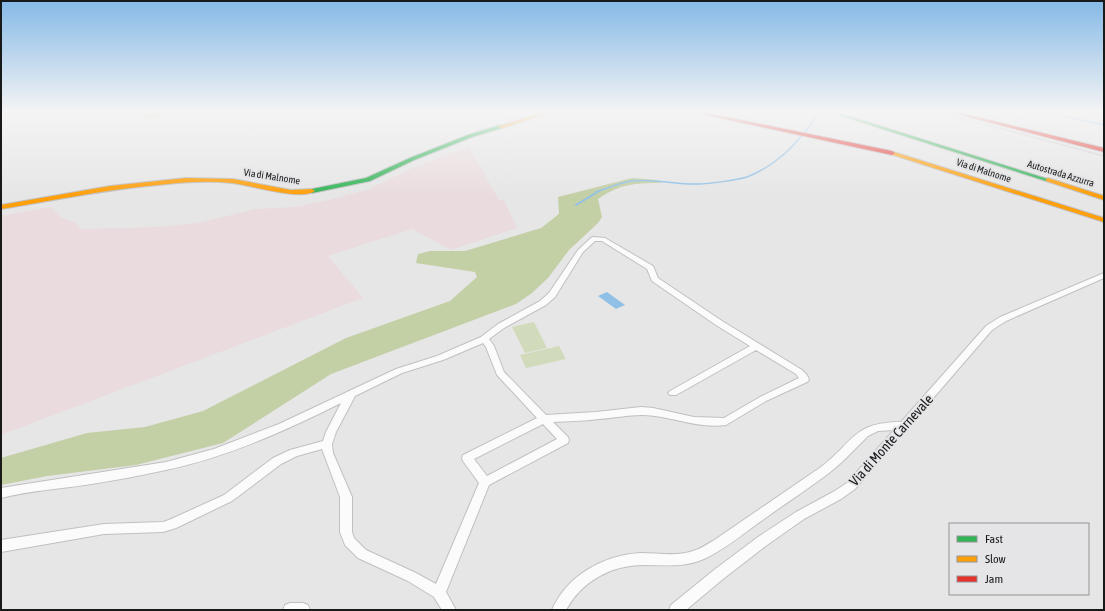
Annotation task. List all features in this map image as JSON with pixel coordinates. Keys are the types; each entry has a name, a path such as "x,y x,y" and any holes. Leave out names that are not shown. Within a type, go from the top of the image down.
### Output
{"main road":[{"name":"Via di Malnome","path":"1,207 110,188 186,180 232,181 291,192 318,191 368,180 412,159 461,140"},
{"name":"Via di Malnome","path":"827,140 892,153 1104,220"},
{"name":"Autostrada Azzurra","path":"919,140 1104,198"},
{"name":"Autostrada Azzurra","path":"929,140 1104,194"},
{"path":"1062,140 1104,150"}],"street":[{"path":"1,493 101,478 167,466 217,453 270,433 399,371 440,358 484,339 501,326 547,300 580,251 593,239 600,238 650,268 655,279 712,318 799,372 804,377 804,380 763,399 725,421 717,423 641,411 596,416 544,419 468,458 485,482"},
{"name":"Via di Monte Carnevale","path":"676,610 733,564 792,520 846,490 905,426 992,325 1104,275"},
{"path":"439,593 485,482 564,440 500,373 490,346 484,339"},
{"path":"673,393 756,346"},
{"path":"351,394 334,425 327,444 328,453 347,500 346,532 349,541 362,554 412,577 439,593 449,610"},
{"path":"560,610 571,591 594,572 620,561 638,559 681,560 696,557 721,542 807,482 841,457 868,431 878,428 905,426"},
{"path":"1,546 104,529 163,527 175,524 228,498 261,471 277,461 294,453 327,444"},
{"path":"290,610 303,610"}],"shaded area":[{"path":"469,147 499,200 504,200 517,228 451,250 412,229 328,256 363,298 1,435 1,216 51,207 62,218 74,222 82,229 158,227 197,223 256,209 295,207 329,200 369,189 417,166"}],"green space":[{"path":"632,178 657,180 661,183 643,183 620,187 598,199 602,217 598,223 569,250 548,278 532,293 516,304 331,374 223,443 136,465 47,476 1,485 1,458 87,433 145,427 203,411 346,338 450,301 477,277 475,272 416,263 418,254 430,251 465,251 541,228 559,214 558,197"},
{"path":"534,322 547,348 525,353 512,327"},
{"path":"559,346 566,359 526,368 520,355"}],"water":[{"path":"607,292 625,305 616,309 598,296"}],"waterway":[{"path":"596,192 618,184 640,180 698,184 723,182 747,177 755,174 777,160 798,140"},
{"path":"576,205 599,191"}],"railway":[{"path":"1042,140 1104,156"}],"traffic: fast":[{"path":"312,191 368,180 412,159 461,140"},
{"path":"919,140 1048,180"}],"traffic: slow":[{"path":"892,153 1104,220"},
{"path":"1,207 110,188 186,180 233,181 291,192 312,191"},
{"path":"1048,180 1104,198"}],"traffic: jam":[{"path":"827,140 892,153"},
{"path":"1062,140 1104,150"}]}
